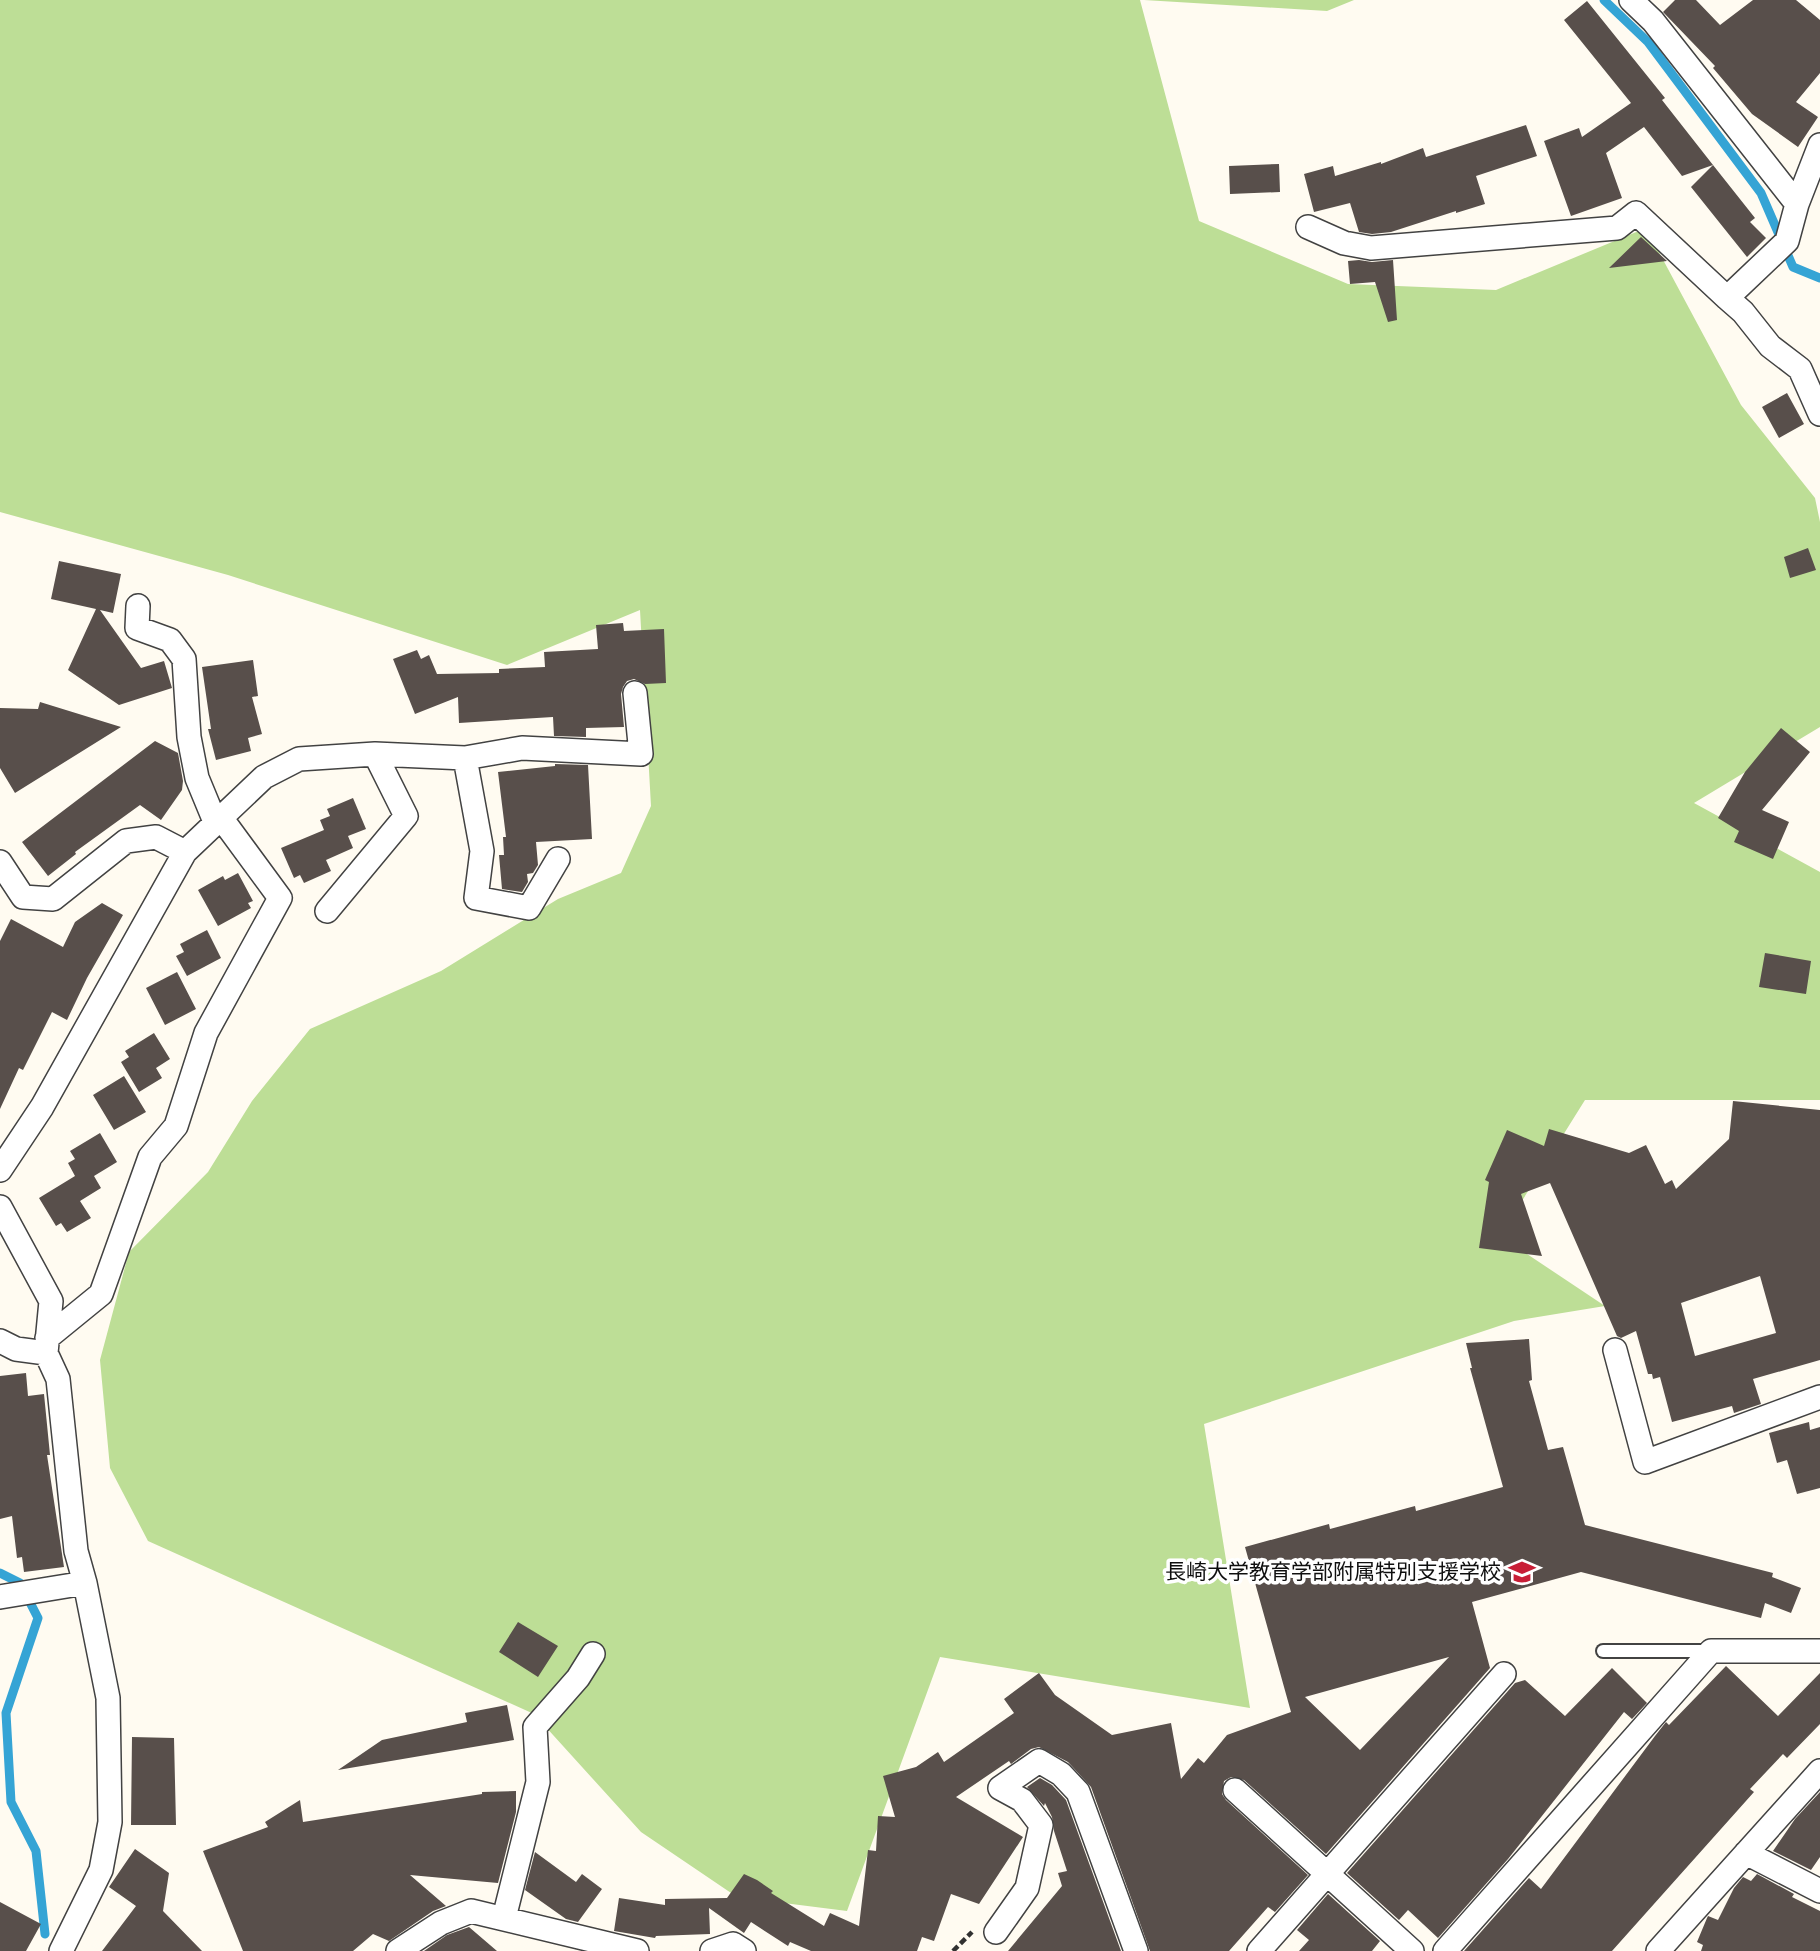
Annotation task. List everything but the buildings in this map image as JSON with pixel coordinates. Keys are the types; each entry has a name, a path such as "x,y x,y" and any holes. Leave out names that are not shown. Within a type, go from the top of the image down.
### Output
{"street":[{"path":"1631,0 1653,21 1797,204"},
{"path":"1727,298 1787,241 1797,204 1820,145"},
{"path":"1308,227 1344,243 1371,248 1617,228 1636,213 1727,298 1770,346 1810,367 1820,414"},
{"path":"0,1340 16,1349 47,1345 101,1294 150,1157 176,1126 206,1033 280,898 219,821 197,778 189,737 184,659 170,640 137,628 138,606"},
{"path":"0,1170 42,1107 185,852 264,778 299,759 375,754 465,758 522,748 641,754 635,693"},
{"path":"327,911 406,816 375,754"},
{"path":"465,758 482,851 476,898 529,908 558,859"},
{"path":"0,862 23,897 54,899 126,841 156,837 185,852"},
{"path":"0,1207 51,1301 47,1345 58,1379 76,1551 108,1698 110,1822 101,1870 61,1951"},
{"path":"1615,1350 1645,1462 1820,1397"},
{"path":"0,1597 85,1583"},
{"path":"1446,1951 1711,1651 1820,1651"},
{"path":"504,1918 538,1782 535,1727 578,1678 593,1654"},
{"path":"1259,1951 1504,1675"},
{"path":"996,1932 1027,1888 1041,1825 1022,1800 1000,1788 1039,1761 1061,1774 1078,1792 1136,1951"},
{"path":"1658,1951 1820,1772"},
{"path":"1235,1790 1412,1951"},
{"path":"1746,1853 1820,1891"},
{"path":"398,1951 441,1923 471,1911 638,1951"},
{"path":"712,1951 733,1944 744,1951"}],"lane":[{"path":"1603,1651 1711,1651"}],"green space":[{"path":"0,0 1140,0 1199,221 1348,284 1496,290 1646,228 1741,405 1815,498 1820,522 1820,727 1694,803 1820,872 1820,1100 1585,1100 1500,1236 1605,1306 1514,1321 1204,1424 1250,1708 940,1657 847,1911 737,1897 641,1832 534,1714 148,1541 110,1468 100,1360 129,1252 208,1172 252,1101 310,1029 441,971 558,899 621,873 651,806 640,610 507,665 228,575 0,512"},
{"path":"1144,0 1354,0 1327,11"}],"waterway":[{"path":"1604,0 1648,42 1761,193 1793,267 1820,278"},
{"path":"0,1573 20,1583 38,1618 6,1713 11,1802 36,1851 45,1934"}],"place":[{"name":"長崎大学教育学部附属特別支援学校","path":"1522,1572"}]}
